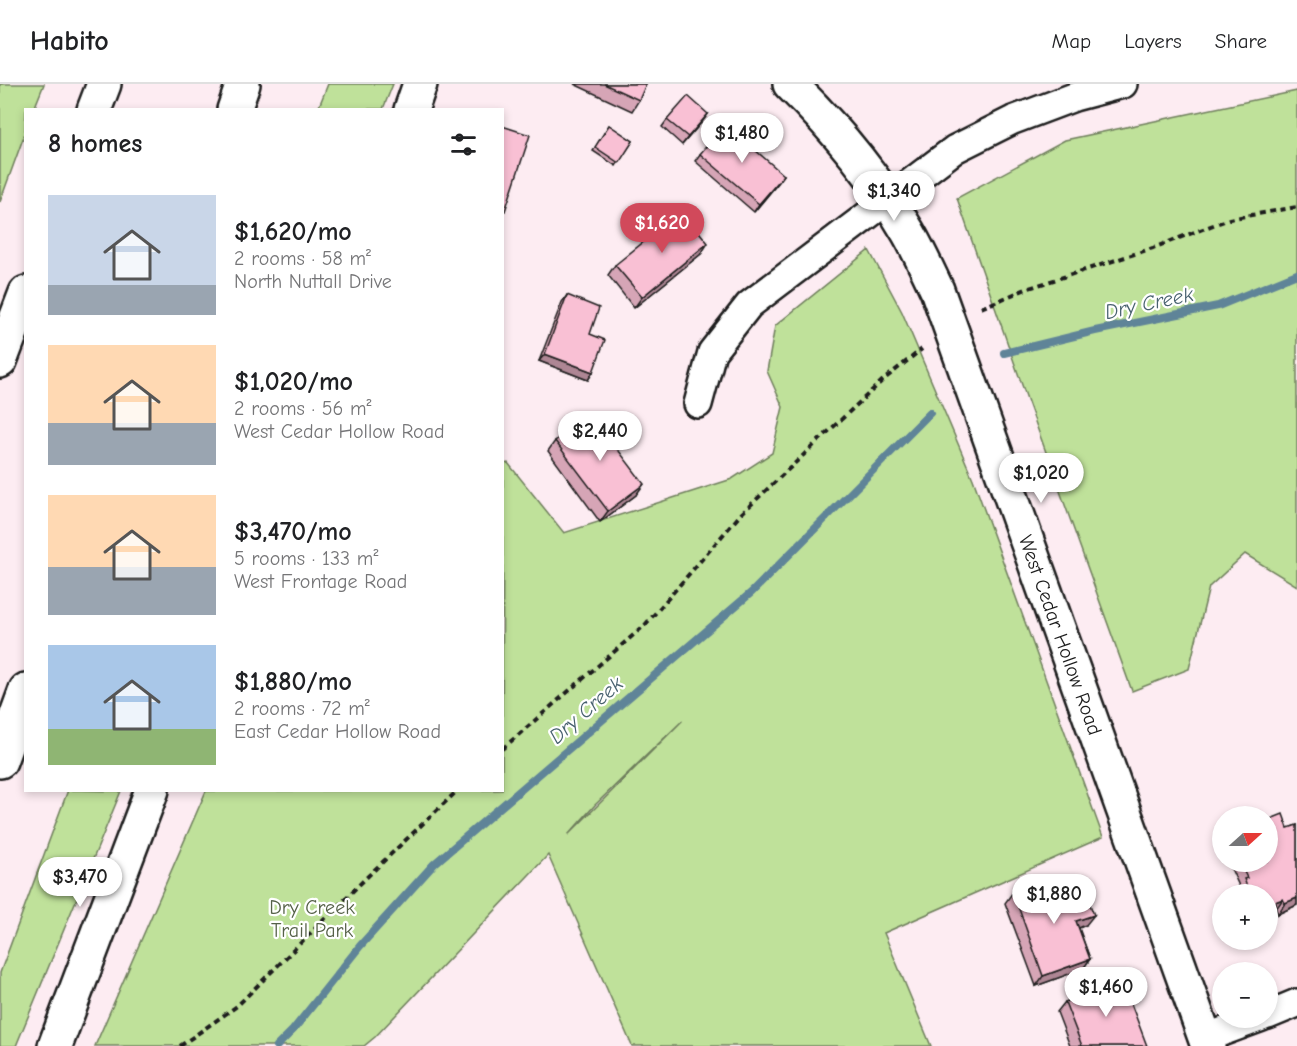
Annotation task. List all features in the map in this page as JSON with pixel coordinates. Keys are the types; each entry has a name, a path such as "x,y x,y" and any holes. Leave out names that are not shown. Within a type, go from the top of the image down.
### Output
{"main road":[{"path":"95,108 104,84"},
{"path":"235,108 243,84"},
{"path":"412,108 420,84"},
{"name":"West Cedar Hollow Road","path":"790,84 821,114 855,154 888,199 909,234 937,290 1207,1042"},
{"path":"0,362 24,298"},
{"path":"0,761 24,695"},
{"path":"56,1045 151,792"}],"street":[{"path":"698,404 712,352 749,305 888,199 955,149 1013,120 1074,97 1123,84"},
{"path":"1278,1011 1297,1003"},
{"path":"1207,1042 1238,1028"}],"path":[{"path":"981,308 1026,289 1153,248 1229,219 1297,207"},
{"path":"504,747 645,625 741,514 882,381 922,349"},
{"path":"180,1046 237,1006 456,792"}],"green space":[{"path":"0,84 44,84 34,108 24,108 24,136 0,202"},
{"path":"328,84 393,84 383,108 318,108"},
{"path":"1297,91 1297,586 1245,554 1209,587 1189,669 1132,691 957,198 1065,140"},
{"name":"Dry Creek Trail Park","path":"869,250 902,312 973,479 1103,837 884,933 931,1046 632,1046 548,855 364,1046 95,1046 206,792 504,792 504,464 508,463 564,533 732,479 772,453 783,407 767,371 775,326","holes":["683,720 568,835 595,805"]},
{"path":"67,792 121,792 16,1046 0,1046 0,973"}],"building":[{"path":"604,84 646,84 639,100"},
{"path":"688,96 708,114 688,137 667,120"},
{"path":"725,124 784,175 759,204 700,154"},
{"path":"609,125 633,141 619,163 595,147"},
{"path":"504,127 530,135 504,211"},
{"path":"682,211 708,243 642,297 615,265"},
{"path":"567,295 599,308 590,334 605,340 593,372 545,354"},
{"path":"591,414 644,484 608,511 555,441"},
{"path":"1283,814 1288,828 1297,825 1297,898 1285,903 1283,899 1278,901 1278,884 1246,884 1244,879 1247,878 1244,872 1278,872 1278,816"},
{"path":"1052,878 1059,898 1084,889 1094,915 1076,921 1090,959 1043,976 1013,892"},
{"path":"1122,980 1147,1046 1082,1046 1065,1002"}],"waterway":[{"name":"Dry Creek","path":"1004,353 1095,331 1218,306 1297,274"},
{"name":"Dry Creek","path":"277,1046 293,1030 360,946 434,864 752,592 930,413"}]}
